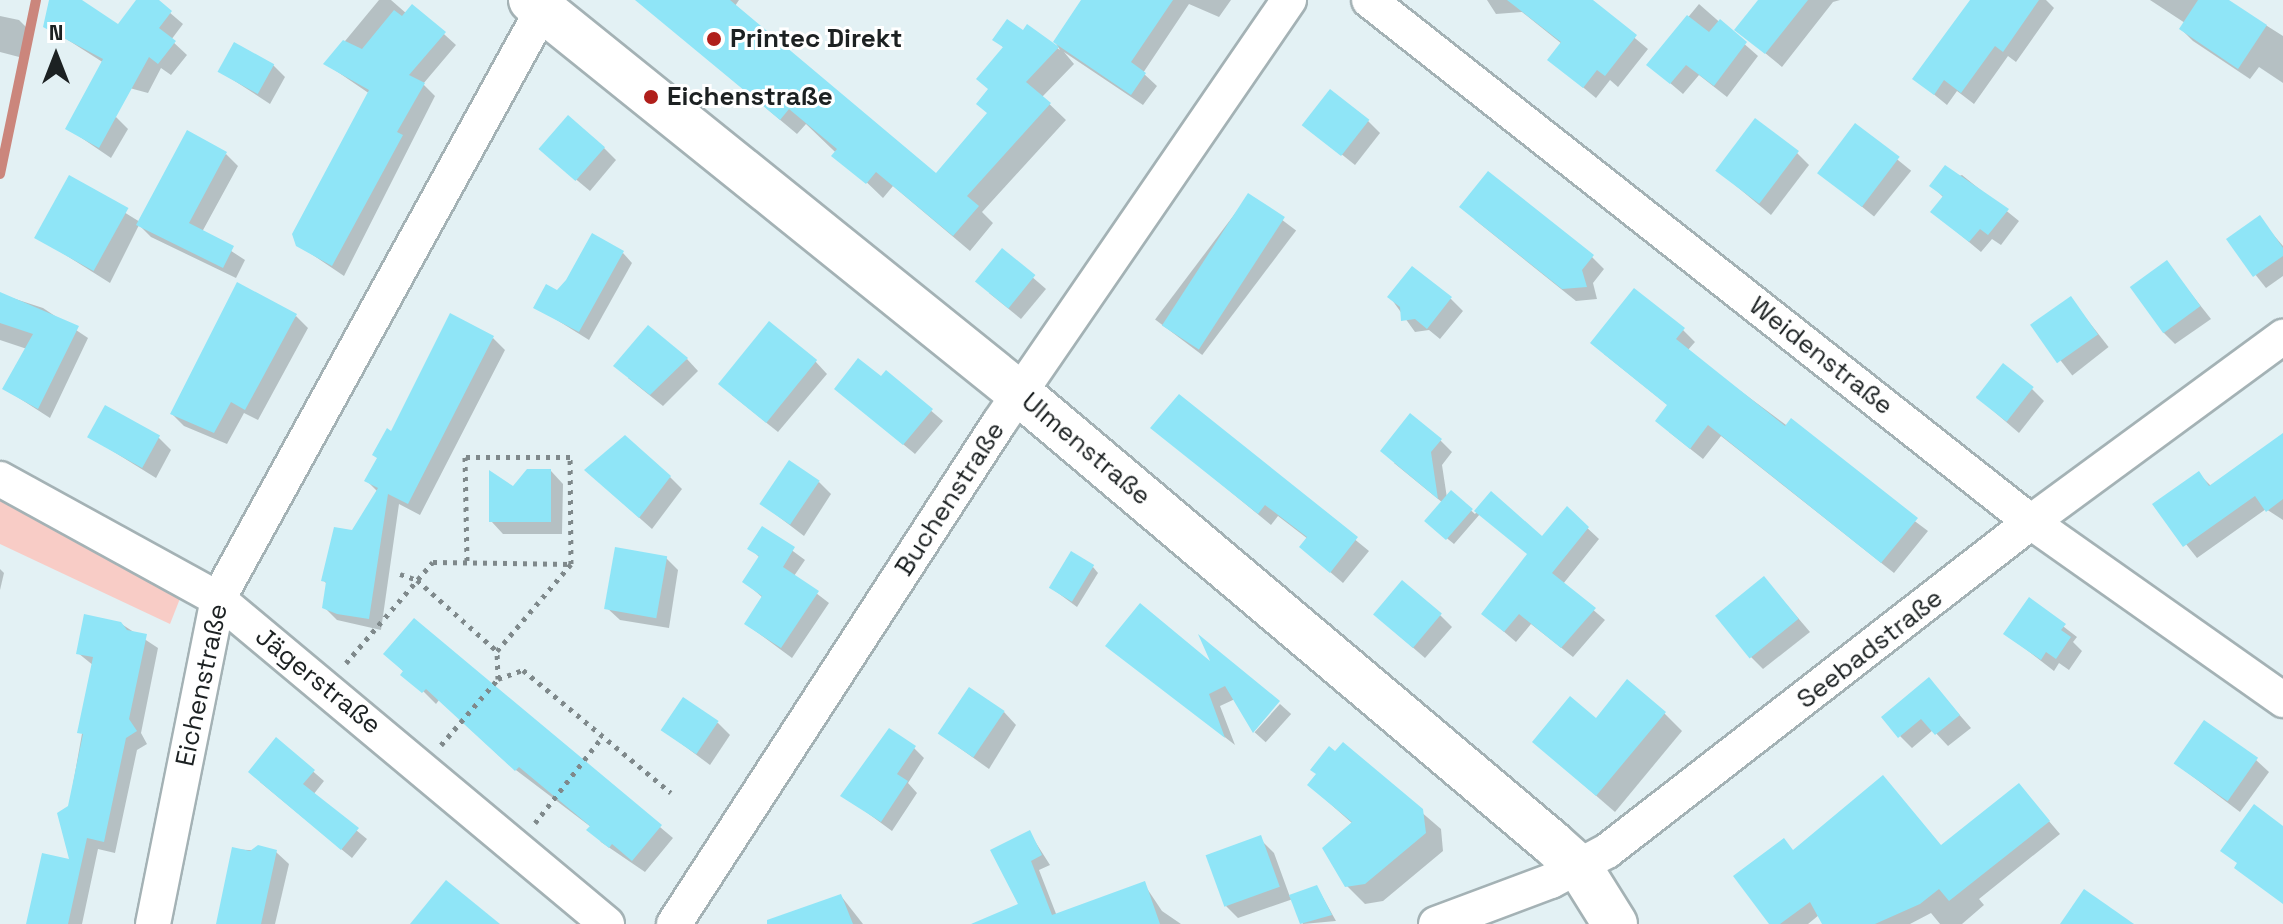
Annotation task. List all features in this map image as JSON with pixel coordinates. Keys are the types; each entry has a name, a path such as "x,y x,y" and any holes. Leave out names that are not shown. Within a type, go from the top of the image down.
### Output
{"street":[{"name":"Buchenstraße","path":"674,924 1019,393 1289,0"},
{"name":"Weidenstraße","path":"1369,0 2031,522 2283,700"},
{"name":"Ulmenstraße","path":"540,3 1019,393 1580,868 1615,924"},
{"name":"Eichenstraße","path":"153,924 218,599 540,3"},
{"name":"Seebadstraße","path":"1436,924 1580,868 2031,522 2283,337"},
{"name":"Jägerstraße","path":"0,479 218,599 518,845 607,924"}],"path":[{"path":"467,562 465,457 570,457 571,564 497,651 498,679"},
{"path":"325,687 433,562 571,564"},
{"path":"400,574 417,580 497,651"},
{"path":"422,767 498,679 523,670 671,793"},
{"path":"518,845 603,736"}],"shaded area":[{"path":"0,494 181,596 170,624 0,544"}],"building":[{"path":"49,0 82,0 118,24 136,0 159,0 172,11 159,28 176,41 158,64 149,57 99,148 65,129 103,59 43,27"},
{"path":"635,0 730,0 936,173 987,113 976,104 988,89 976,79 1003,47 992,40 1007,19 1023,30 1027,24 1059,47 1026,82 1051,103 967,196 979,206 953,236 876,172 866,184 831,156 837,149 789,109 780,120"},
{"path":"1081,0 1173,0 1131,62 1146,73 1131,95 1053,42"},
{"path":"1507,0 1593,0 1637,35 1605,76 1597,70 1583,88 1547,60 1561,42"},
{"path":"1758,0 1808,0 1765,54 1734,30"},
{"path":"1970,0 2039,0 2003,52 1995,46 1961,93 1944,80 1934,95 1912,79"},
{"path":"2198,0 2229,0 2267,25 2238,69 2179,29"},
{"path":"412,4 446,32 409,75 425,83 397,132 403,135 332,266 296,246 292,234 369,90 323,64 343,40 362,49 394,10 402,16"},
{"path":"1687,15 1709,32 1720,19 1747,42 1714,86 1686,65 1670,84 1646,65"},
{"path":"234,42 274,64 258,94 218,72"},
{"path":"1330,89 1369,120 1341,156 1302,125"},
{"path":"568,115 605,147 575,181 538,149"},
{"path":"1755,118 1799,151 1759,204 1715,171"},
{"path":"1855,123 1900,157 1862,207 1817,173"},
{"path":"187,130 227,152 189,223 234,246 223,268 136,225"},
{"path":"1945,165 2009,209 1988,235 1980,229 1969,242 1930,212 1943,196 1929,186"},
{"path":"1488,171 1594,255 1582,270 1587,287 1562,289 1459,207"},
{"path":"69,175 128,208 94,271 34,238"},
{"path":"1248,193 1285,217 1199,349 1162,326"},
{"path":"2260,215 2283,248 2283,256 2253,277 2226,239"},
{"path":"592,233 624,251 579,332 533,308 546,284 557,290 566,280"},
{"path":"1002,248 1035,275 1008,308 975,281"},
{"path":"2167,260 2201,306 2163,333 2130,287"},
{"path":"1412,266 1452,297 1427,329 1415,319 1401,321 1400,307 1387,297"},
{"path":"237,282 297,314 245,410 231,402 214,433 170,414"},
{"path":"1634,288 1685,328 1676,339 1785,426 1791,418 1918,518 1881,563 1708,425 1690,449 1655,421 1667,405 1590,343"},
{"path":"0,292 79,326 38,409 2,389 33,334 0,323"},
{"path":"2071,296 2098,335 2057,363 2030,325"},
{"path":"450,313 494,336 408,504 388,494 369,619 337,614 322,608 326,582 321,581 334,527 352,530 378,488 364,481 377,458 372,455 387,428 391,431"},
{"path":"769,321 817,360 766,423 718,384"},
{"path":"648,325 688,358 650,395 613,366"},
{"path":"858,358 881,376 886,370 933,409 903,445 834,389"},
{"path":"2003,363 2034,387 2007,422 1976,398"},
{"path":"1179,394 1358,537 1330,573 1299,547 1307,537 1265,505 1258,514 1150,428"},
{"path":"105,405 160,436 142,468 87,437"},
{"path":"1410,413 1442,439 1431,452 1438,499 1380,451"},
{"path":"2283,433 2283,499 2266,512 2255,496 2183,547 2152,504 2199,471 2209,486"},
{"path":"625,435 671,476 639,518 584,470"},
{"path":"789,460 820,481 790,525 759,504"},
{"path":"527,469 551,469 551,522 489,522 489,470 513,486"},
{"path":"1451,490 1473,509 1446,540 1424,521"},
{"path":"1491,491 1542,536 1567,506 1589,527 1552,573 1596,608 1561,648 1519,614 1504,632 1481,614 1527,554 1474,511"},
{"path":"762,526 795,547 783,567 819,591 781,648 744,624 762,596 742,582 759,556 747,549"},
{"path":"615,547 667,556 656,618 604,609"},
{"path":"1071,551 1094,565 1072,602 1049,588"},
{"path":"1764,576 1799,619 1750,658 1715,616"},
{"path":"1402,580 1442,613 1413,648 1373,614"},
{"path":"2029,597 2066,624 2061,630 2071,637 2056,659 2046,652 2041,660 2003,634"},
{"path":"1140,603 1210,661 1198,634 1280,701 1253,733 1225,686 1209,694 1225,738 1105,646"},
{"path":"84,614 121,622 127,630 147,634 129,719 137,731 126,738 104,842 87,838 68,924 26,924 42,853 69,859 57,813 68,806 83,734 77,733 93,657 76,654"},
{"path":"414,618 662,825 632,861 612,844 609,848 586,830 590,826 519,767 515,771 426,689 422,693 400,675 403,671 383,654"},
{"path":"1929,677 1960,715 1935,735 1921,719 1898,738 1881,717"},
{"path":"1627,679 1666,712 1596,796 1532,742 1570,696 1596,718"},
{"path":"969,687 1005,711 973,757 938,733"},
{"path":"683,697 719,721 696,754 661,730"},
{"path":"2204,720 2258,758 2228,801 2174,763"},
{"path":"889,728 916,746 897,774 908,781 881,822 840,796"},
{"path":"276,737 315,770 303,784 359,828 341,850 248,772"},
{"path":"1343,742 1423,809 1426,833 1365,884 1345,887 1322,848 1352,822 1307,785 1316,774 1310,770 1329,746 1335,751"},
{"path":"1883,775 1941,845 2019,783 2050,821 1949,901 1939,889 1920,904 1875,924 1822,924 1810,902 1780,924 1769,924 1733,876 1784,838 1793,850"},
{"path":"2254,804 2283,826 2283,904 2234,868 2237,863 2220,851"},
{"path":"1030,830 1042,855 1031,861 1052,915 1145,881 1160,924 971,924 1018,904 990,850"},
{"path":"1261,835 1280,887 1224,907 1206,855"},
{"path":"258,845 277,850 261,924 216,924 232,847 250,851"},
{"path":"446,880 500,924 410,924"},
{"path":"1317,885 1332,915 1300,924 1289,895"},
{"path":"2084,889 2134,924 2060,924"},
{"path":"841,894 853,924 767,924 767,920"}],"waterway":[{"path":"0,174 36,0"}],"place":[{"name":"Printec Direkt","path":"714,39"},
{"name":"Eichenstraße","path":"651,97"}]}
